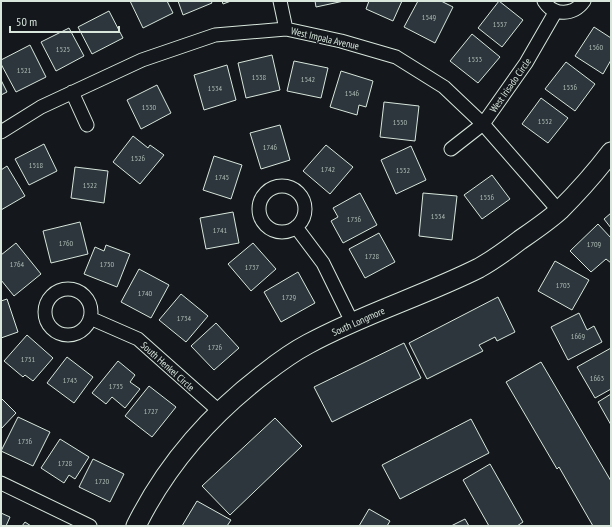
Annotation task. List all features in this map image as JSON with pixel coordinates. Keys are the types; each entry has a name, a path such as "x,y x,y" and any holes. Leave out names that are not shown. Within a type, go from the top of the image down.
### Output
{"street":[{"path":"280,1 286,29"},
{"path":"544,1 556,12 564,13 571,12 578,8 584,1"},
{"name":"West Irisado Circle","path":"451,149 483,124 526,63 556,12"},
{"name":"West Impala Avenue","path":"1,132 41,107 142,60 215,35 286,29 341,40 396,57 444,87 483,124 559,211"},
{"path":"72,92 87,125"},
{"name":"South Longmore","path":"136,526 147,503 165,475 189,444 219,411 241,391 284,358 307,344 352,322 426,292 480,267 502,254 559,211 582,187 611,152"},
{"path":"296,227 323,263 352,322"},
{"name":"South Henkel Circle","path":"90,318 138,339 219,411"},
{"path":"1,483 90,526"}],"building":[{"path":"130,1 167,1 173,13 143,28"},
{"path":"178,1 211,1 212,3 183,15"},
{"path":"222,1 231,1 223,4"},
{"path":"315,1 344,1 316,7"},
{"path":"369,1 402,1 393,21 366,9"},
{"path":"418,1 441,1 453,7 435,43 404,27"},
{"path":"499,1 523,20 502,47 478,28"},
{"path":"109,11 123,38 92,54 78,27"},
{"path":"594,27 611,38 611,60 603,74 575,56"},
{"path":"69,28 84,56 56,71 41,42"},
{"path":"472,34 500,57 478,83 450,61"},
{"path":"30,45 46,77 16,92 1,64 1,60"},
{"path":"272,55 280,90 246,98 238,63"},
{"path":"294,61 328,68 321,98 287,91"},
{"path":"566,62 595,84 575,111 545,89"},
{"path":"227,65 236,100 204,110 194,75"},
{"path":"341,71 373,81 366,107 359,105 357,115 330,107"},
{"path":"1,80 7,92 1,95"},
{"path":"157,85 171,113 141,129 127,100"},
{"path":"541,98 568,118 548,143 522,124"},
{"path":"384,102 419,106 415,141 380,137"},
{"path":"280,125 290,160 261,169 250,133"},
{"path":"133,136 148,148 150,145 164,155 140,184 113,162"},
{"path":"44,144 57,171 29,185 15,159"},
{"path":"326,145 353,167 330,194 303,171"},
{"path":"411,146 426,180 396,194 381,160"},
{"path":"214,156 242,165 231,199 203,190"},
{"path":"7,166 25,196 1,210 1,170"},
{"path":"75,167 108,171 104,203 71,198"},
{"path":"492,175 510,199 482,219 464,195"},
{"path":"360,193 377,225 343,243 331,221 338,217 333,208"},
{"path":"423,193 457,196 452,240 419,236"},
{"path":"233,212 239,243 206,249 200,218"},
{"path":"611,213 611,228 604,219"},
{"path":"80,222 88,254 51,263 43,231"},
{"path":"598,224 611,238 611,263 606,259 591,272 570,251"},
{"path":"379,233 395,262 365,278 349,249"},
{"path":"16,243 41,274 14,296 1,280 1,255"},
{"path":"253,243 276,269 251,291 228,264"},
{"path":"106,245 130,254 117,287 84,274 95,247 104,251"},
{"path":"555,261 589,280 572,310 538,291"},
{"path":"139,269 169,285 151,318 121,302"},
{"path":"298,272 315,303 281,322 264,292"},
{"path":"181,294 208,316 186,342 159,320"},
{"path":"498,297 515,332 497,341 495,337 479,345 483,351 427,379 409,343"},
{"path":"7,299 18,332 1,338 1,301"},
{"path":"579,313 587,330 594,326 602,342 568,360 551,327"},
{"path":"216,323 239,348 214,370 191,346"},
{"path":"27,335 53,358 33,381 25,375 23,377 4,361"},
{"path":"404,343 421,378 332,422 314,387"},
{"path":"611,348 611,389 595,398 577,367"},
{"path":"67,357 93,377 74,403 47,383"},
{"path":"118,361 135,375 130,382 140,389 125,408 112,397 106,404 92,393"},
{"path":"541,362 611,481 611,526 593,526 559,467 557,469 506,382"},
{"path":"149,386 176,407 152,437 125,416"},
{"path":"611,394 611,425 598,402"},
{"path":"1,398 16,413 1,429"},
{"path":"18,417 50,432 33,466 1,451"},
{"path":"275,418 302,446 230,515 202,486"},
{"path":"471,419 489,453 400,499 382,465"},
{"path":"60,439 89,457 75,479 69,475 64,483 41,468"},
{"path":"93,459 124,474 110,502 79,487"},
{"path":"490,464 523,522 517,526 489,526 463,480"},
{"path":"197,501 231,520 227,526 182,526"},
{"path":"369,509 390,521 387,526 359,526"},
{"path":"1,513 10,517 6,526 1,526"},
{"path":"465,519 469,526 451,526"},
{"path":"25,522 31,526 22,526"}]}
